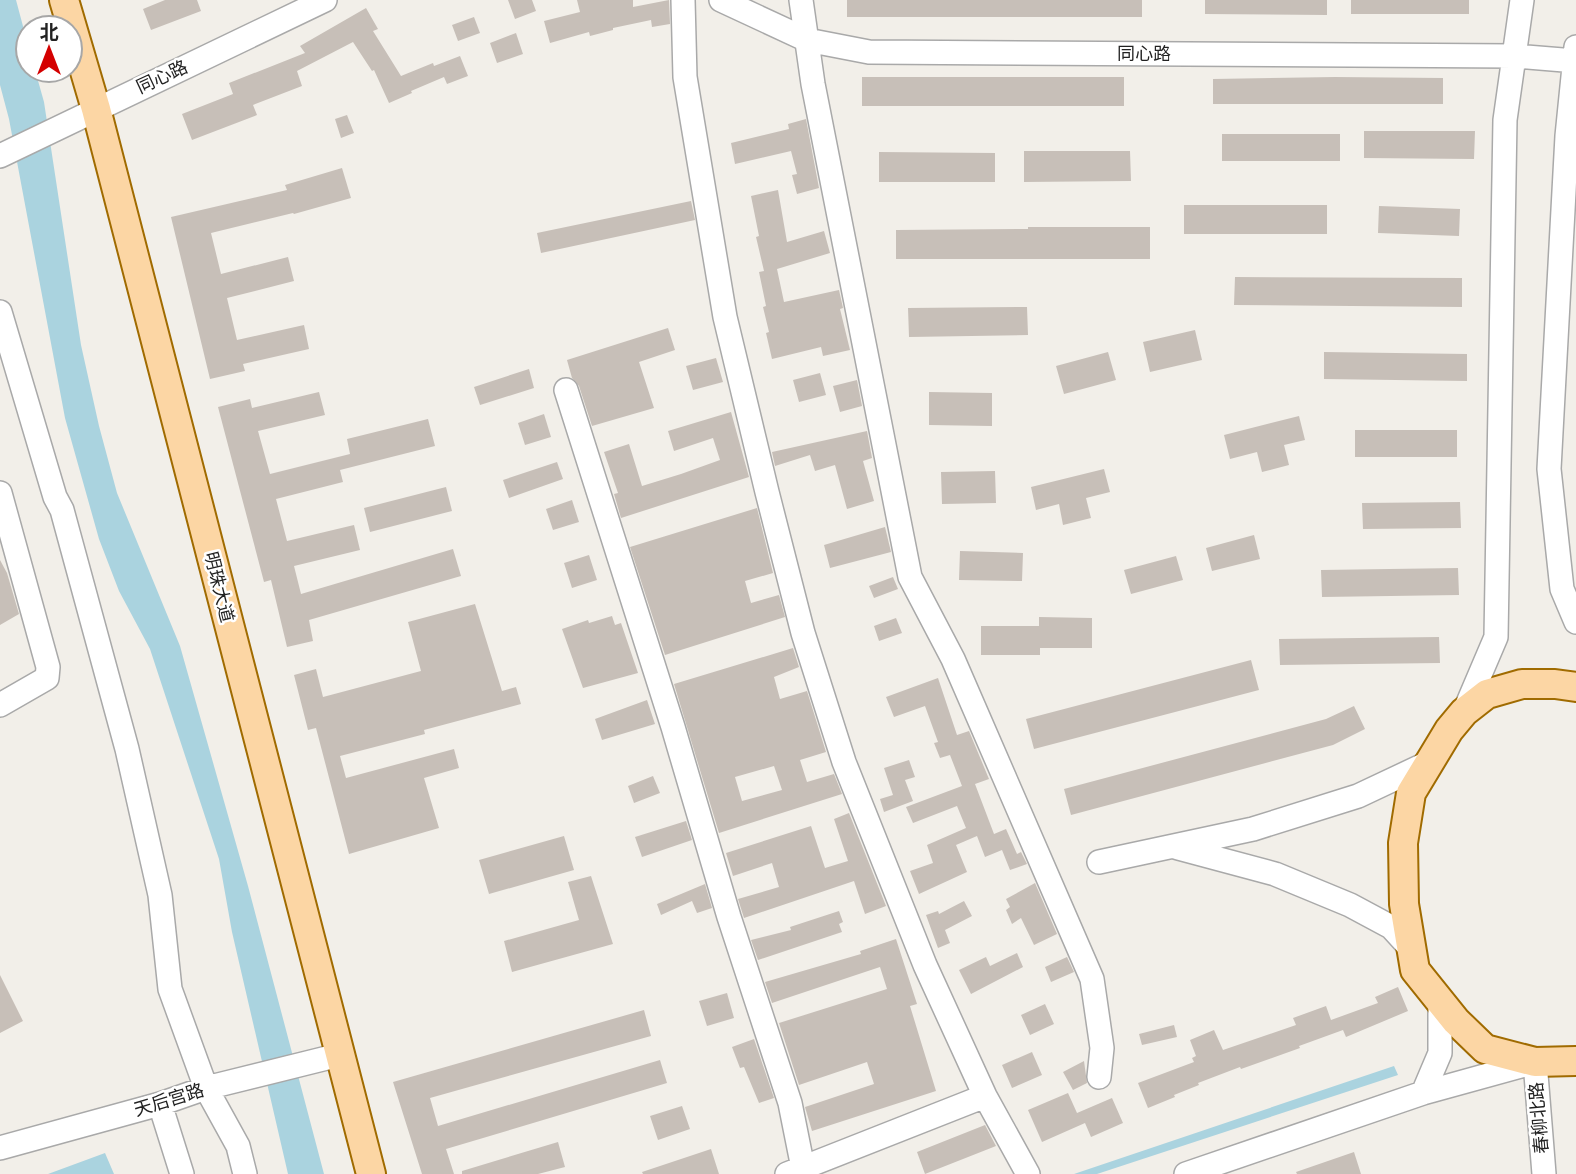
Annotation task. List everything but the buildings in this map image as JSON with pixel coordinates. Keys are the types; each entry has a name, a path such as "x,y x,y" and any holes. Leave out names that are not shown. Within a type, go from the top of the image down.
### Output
{"main road":[{"name":"明珠大道","path":"64,0 78,117"},
{"name":"明珠大道","path":"71,84 352,1174"},
{"path":"1576,687 1522,684 1487,694 1464,712 1449,730 1411,793 1403,843 1404,904 1415,970 1455,1021 1485,1049 1535,1062 1576,1061"},
{"name":"明珠大道","path":"322,1059 371,1174"}],"street":[{"name":"同心路","path":"1,156 325,0"},
{"path":"684,0 685,77 725,317 766,492 803,633 844,762 925,965 985,1096 1028,1174"},
{"name":"同心路","path":"721,0 807,40 869,52 1575,56"},
{"path":"801,0 813,84 910,577 953,659 1092,979 1102,1048 1099,1077"},
{"path":"1464,712 1496,637 1505,120 1522,0"},
{"path":"1575,56 1560,243 1549,469 1562,589 1576,622"},
{"path":"0,312 55,497 62,510 123,736 160,895 170,989 206,1088 238,1146 245,1174"},
{"path":"566,390 673,727 729,917 790,1103 795,1171 985,1096"},
{"path":"0,493 48,667 47,678 0,705"},
{"path":"1099,862 1253,828 1358,796 1430,762"},
{"path":"1175,847 1275,874 1350,905 1391,927 1412,950"},
{"path":"1423,1093 1440,1053 1440,1001"},
{"name":"天后宫路","path":"0,1149 160,1104 206,1088 322,1059"},
{"path":"1186,1174 1423,1093 1535,1062"},
{"name":"春柳北路","path":"1535,1062 1544,1174"},
{"path":"160,1104 182,1174"}],"water":[{"path":"0,0 16,0 20,14 14,14 14,84 39,84 44,102 81,345 99,426 117,493 180,646 248,886 324,1174 288,1174 232,932 219,859 150,649 119,591 99,539 65,418 9,119 0,85"},
{"path":"1394,1066 1398,1075 1097,1174 1074,1174"},
{"path":"105,1153 114,1174 48,1174"}]}
